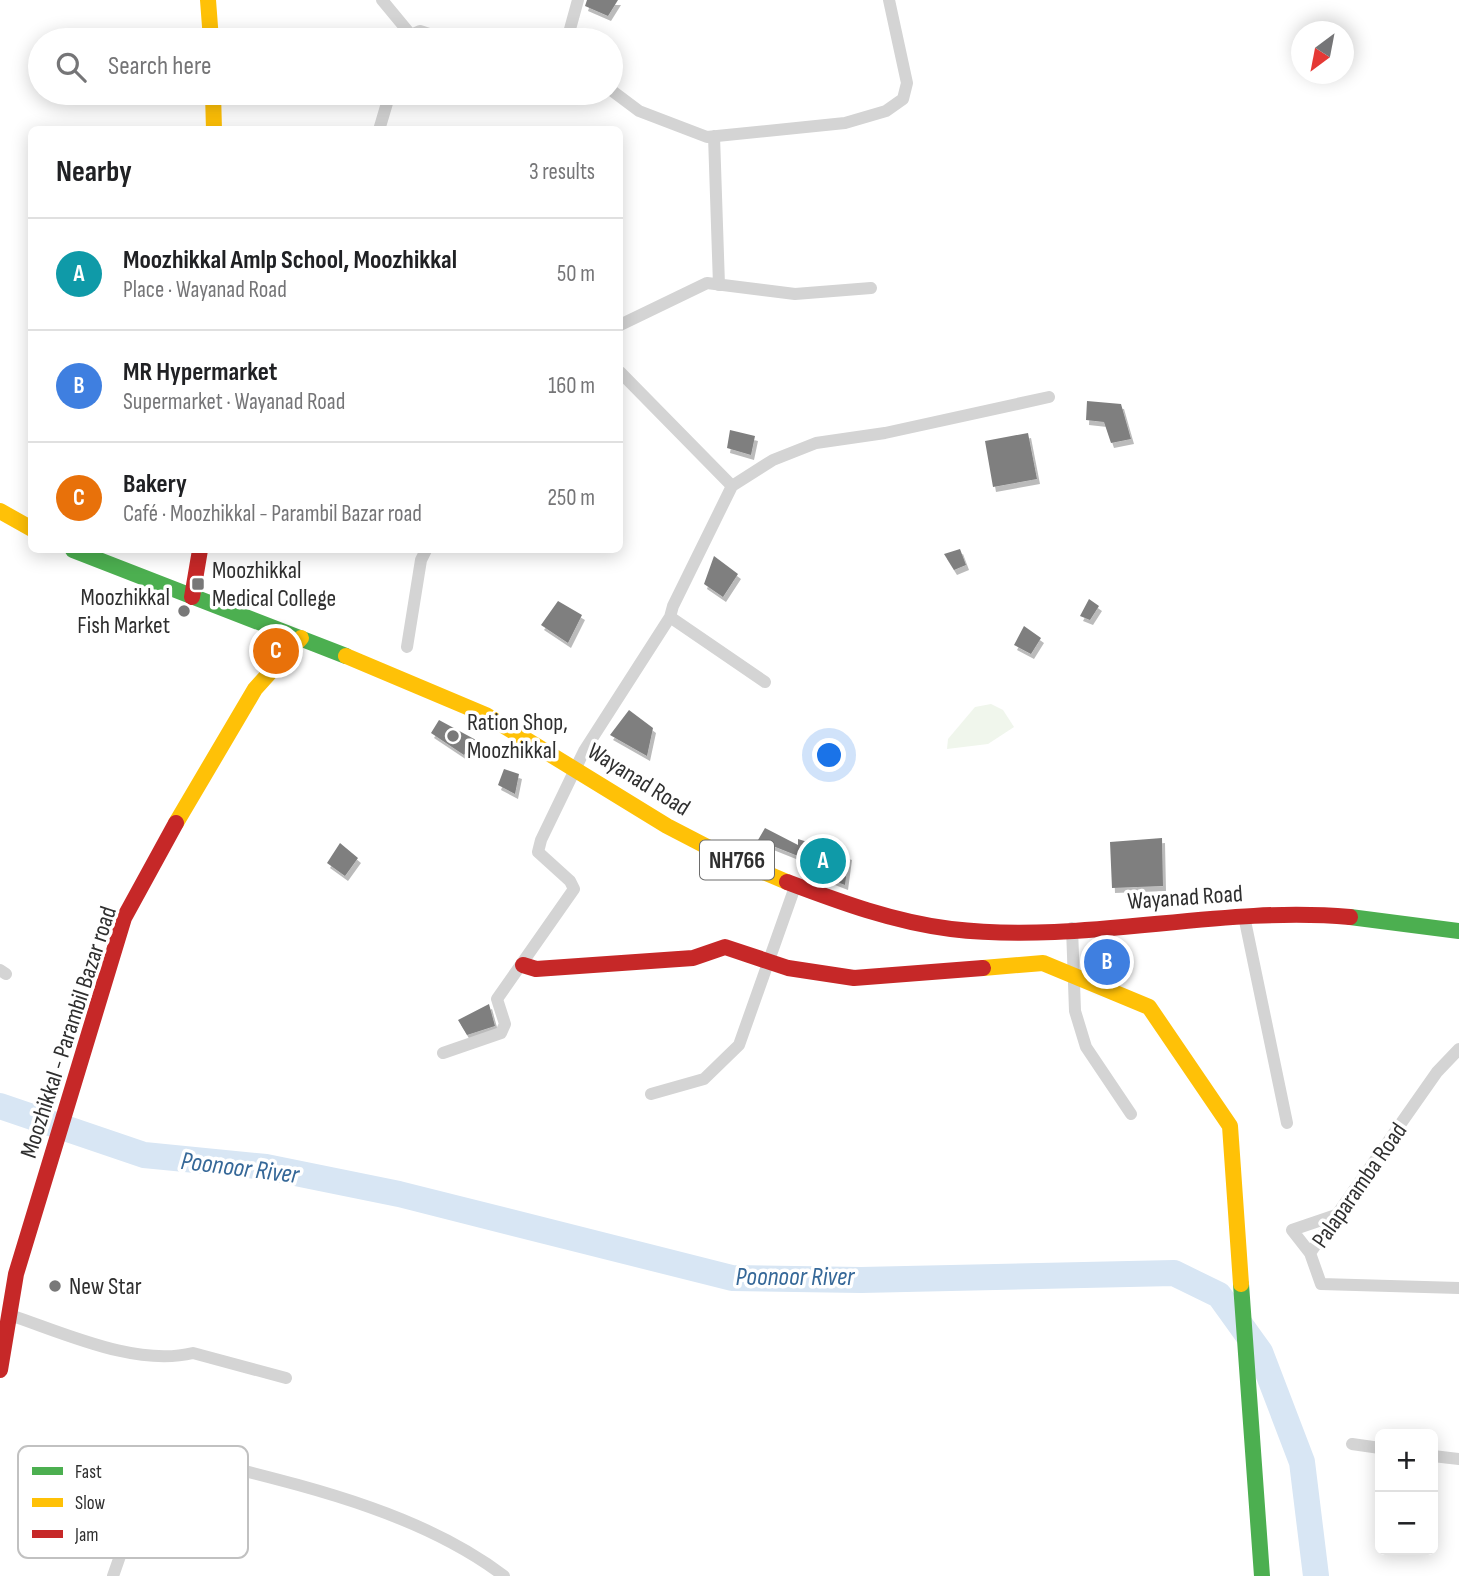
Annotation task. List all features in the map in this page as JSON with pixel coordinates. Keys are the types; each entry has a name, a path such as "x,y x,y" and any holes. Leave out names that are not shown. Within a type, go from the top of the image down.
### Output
{"main road":[{"path":"208,0 210,28"},
{"path":"213,105 214,126"},
{"path":"0,512 28,527"},
{"name":"Wayanad Road","path":"81,553 458,702 544,746 671,829 796,884 907,921 961,931 1072,928 1284,914 1353,918 1459,931"},
{"path":"192,597 199,553"},
{"name":"Moozhikkal - Parambil Bazar road","path":"0,1370 16,1274 124,919 202,776 255,689 301,638"},
{"path":"523,965 536,969 693,958 725,947 767,961 854,978 1043,963 1149,1007 1230,1126 1262,1576"}],"street":[{"path":"383,0 403,28"},
{"path":"570,28 578,0"},
{"path":"623,99 639,111 708,137 845,123 886,111 903,99 907,83 889,0"},
{"path":"380,126 386,105"},
{"path":"714,136 719,285"},
{"path":"623,324 706,283 795,294 871,288"},
{"path":"623,375 732,486"},
{"path":"443,1053 501,1032 505,1024 497,999 574,889 570,881 538,852 584,751 670,617 732,486 773,460 816,443 885,433 1049,397"},
{"path":"407,646 425,553"},
{"path":"670,617 765,682"},
{"path":"651,1094 704,1079 739,1045 796,884"},
{"path":"1244,916 1287,1123"},
{"path":"1072,928 1075,1011 1086,1047 1131,1114"},
{"name":"Palaparamba Road","path":"1459,1049 1437,1072 1310,1252 1321,1284 1459,1288"},
{"path":"1310,1252 1292,1230 1339,1214"},
{"path":"10,1315 123,1352 183,1356 193,1353 286,1378"},
{"path":"1352,1444 1375,1447"},
{"path":"1438,1457 1459,1460"},
{"path":"248,1473 351,1501 471,1551 504,1576"},
{"path":"113,1576 119,1558"}],"shaded area":[{"path":"991,704 1003,710 1014,727 988,744 947,749 948,739 975,707"}],"building":[{"path":"587,0 618,0 608,16 585,6"},
{"path":"1087,401 1121,404 1131,439 1111,443 1104,422 1086,420"},
{"path":"730,430 755,436 751,455 727,448"},
{"path":"1028,433 1037,479 993,487 985,441"},
{"path":"960,549 966,565 954,570 944,554"},
{"path":"714,556 738,574 723,597 704,584"},
{"path":"1089,599 1099,606 1090,620 1080,616"},
{"path":"558,601 582,615 568,643 541,625"},
{"path":"1024,626 1041,638 1031,654 1014,645"},
{"path":"629,710 653,728 647,756 610,735"},
{"name":"Ration Shop, Moozhikkal","path":"439,720 476,740 464,755 431,733"},
{"path":"504,769 519,774 515,794 498,785"},
{"path":"765,828 798,845 798,839 849,855 845,885 798,867 798,856 758,840"},
{"path":"1162,838 1163,886 1112,888 1110,842"},
{"path":"340,843 358,858 345,876 327,863"},
{"path":"489,1004 495,1026 467,1035 458,1020"}],"waterway":[{"name":"Poonoor River","path":"0,1106 144,1155 266,1167 399,1194 732,1278 861,1280 1174,1273 1219,1295 1260,1352 1302,1462 1316,1576"}],"traffic: fast":[{"path":"81,553 346,656"},
{"path":"1350,917 1459,931"},
{"path":"1241,1284 1262,1576"}],"traffic: slow":[{"path":"208,0 210,28"},
{"path":"213,105 214,126"},
{"path":"0,511 28,527"},
{"path":"176,823 255,689 301,638"},
{"path":"346,656 486,715 667,826 721,854 787,882"},
{"path":"983,968 1043,963 1149,1007 1230,1126 1241,1284"}],"traffic: jam":[{"path":"192,597 199,553"},
{"path":"0,1370 16,1274 124,918 176,823"},
{"path":"787,882 847,904 909,922 1001,933 1101,929 1250,916 1350,917"},
{"path":"523,965 536,969 693,958 725,947 788,968 854,978 983,968"}],"place":[{"name":"Moozhikkal Medical College","path":"198,584"},
{"name":"Moozhikkal Fish Market","path":"184,611"},
{"name":"Bakery","path":"276,651"},
{"name":"Ration Shop, Moozhikkal","path":"453,736"},
{"name":"Moozhikkal Amlp School, Moozhikkal","path":"823,861"},
{"name":"MR Hypermarket","path":"1107,962"},
{"name":"New Star","path":"55,1286"}]}
